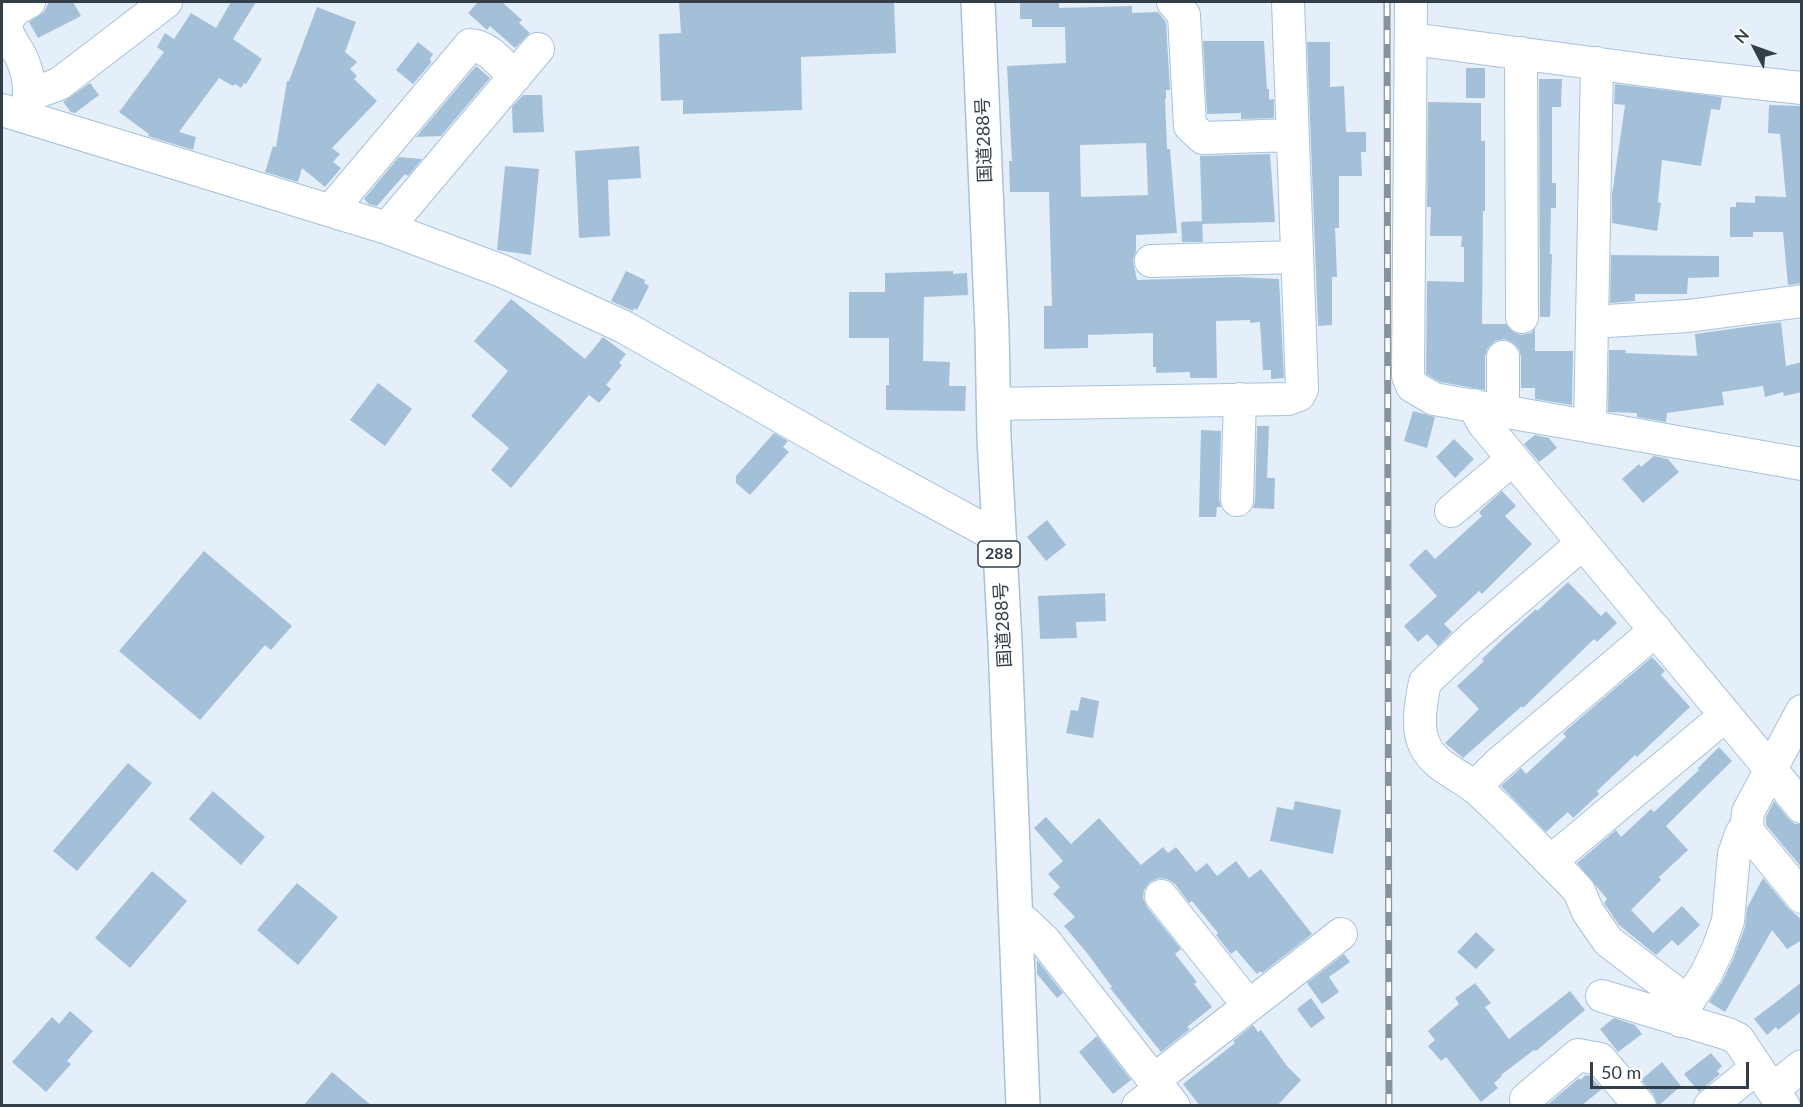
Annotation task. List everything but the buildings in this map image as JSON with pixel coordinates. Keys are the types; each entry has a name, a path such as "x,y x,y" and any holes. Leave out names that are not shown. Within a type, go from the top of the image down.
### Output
{"highway":[{"name":"国道288号","path":"978,2 998,537 1005,643 1023,1106"}],"street":[{"path":"19,106 22,59 7,30 7,23 14,10 29,2"},
{"path":"19,106 40,91 59,84 166,2"},
{"path":"1173,2 1185,15 1190,126 1203,138 1293,135"},
{"path":"993,404 1295,398 1302,389 1288,2"},
{"path":"1411,2 1408,379 1412,386 1434,399 1802,464"},
{"path":"1412,39 1682,75 1802,87"},
{"path":"331,210 470,45 479,45 486,49 515,77"},
{"path":"387,228 538,49"},
{"path":"1521,52 1522,317"},
{"path":"1590,426 1597,63"},
{"path":"19,106 387,228 502,271 624,327 855,459 998,537"},
{"path":"1151,261 1297,257"},
{"path":"1592,322 1688,316 1802,301"},
{"path":"1503,357 1484,424 1802,807"},
{"path":"1237,500 1240,399"},
{"path":"1451,511 1513,459"},
{"path":"1583,543 1473,637 1425,682 1420,726 1424,744 1433,760 1475,787 1551,861 1579,891 1588,912 1608,941 1685,1012 1738,1039 1771,1088"},
{"path":"1475,787 1497,765 1656,630"},
{"path":"1802,711 1748,812 1749,833 1802,897"},
{"path":"1551,861 1726,715"},
{"path":"1685,1012 1718,949 1728,921 1734,854 1741,834 1748,825"},
{"path":"1161,896 1249,1006"},
{"path":"1016,919 1025,922 1044,940 1156,1098"},
{"path":"1156,1098 1163,1073 1341,934"},
{"path":"1602,996 1685,1012"},
{"path":"1526,1099 1578,1055 1600,1059 1640,1106"},
{"path":"1710,1106 1771,1088 1802,1066"}],"railway":[{"path":"1387,2 1389,1106"}]}
